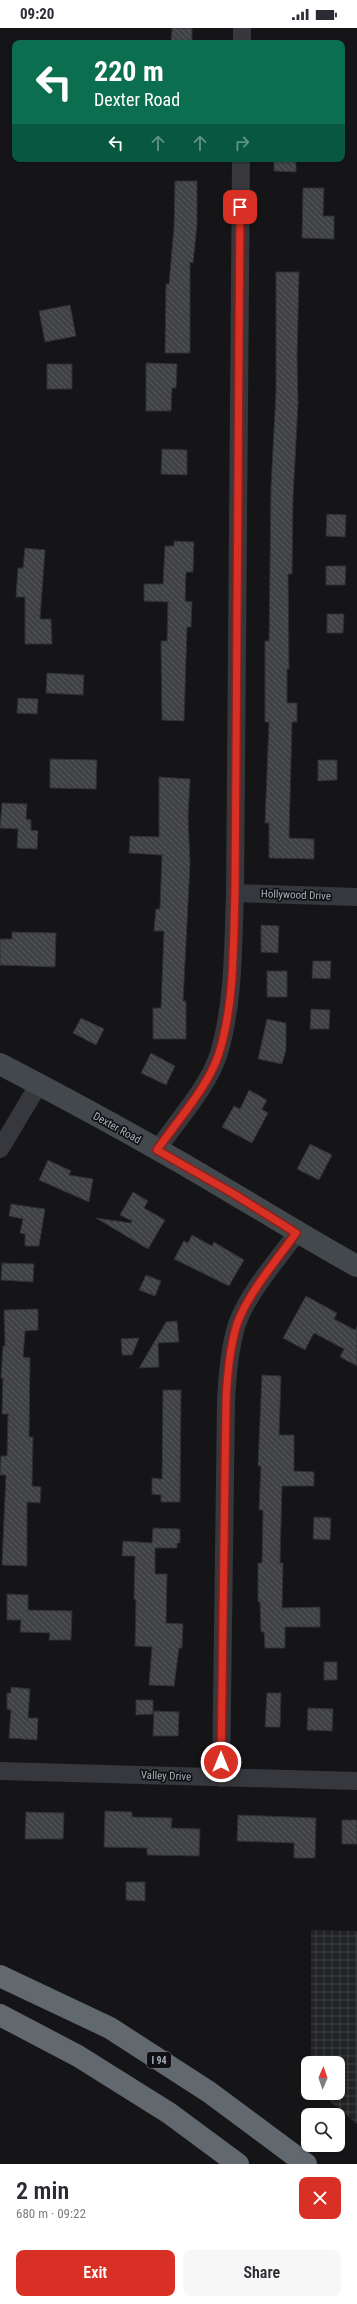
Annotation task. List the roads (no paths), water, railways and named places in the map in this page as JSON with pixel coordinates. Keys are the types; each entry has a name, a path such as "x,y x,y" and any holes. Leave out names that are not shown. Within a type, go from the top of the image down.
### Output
{"highway":[{"name":"I 94","path":"0,1976 110,2028 209,2092 306,2164"},
{"path":"0,2015 78,2056 169,2113 238,2164"}],"main road":[{"name":"Dexter Road","path":"0,1064 157,1150 234,1194 296,1233 357,1266"}],"street":[{"path":"242,28 242,40"},
{"path":"157,1150 204,1083 219,1054 226,1017 232,964 235,893 241,162"},
{"name":"Hollywood Drive","path":"235,893 357,898"},
{"path":"0,1149 39,1084"},
{"path":"221,1778 226,1419 229,1356 238,1322 252,1296 296,1233"},
{"name":"Valley Drive","path":"0,1771 357,1781"}]}
